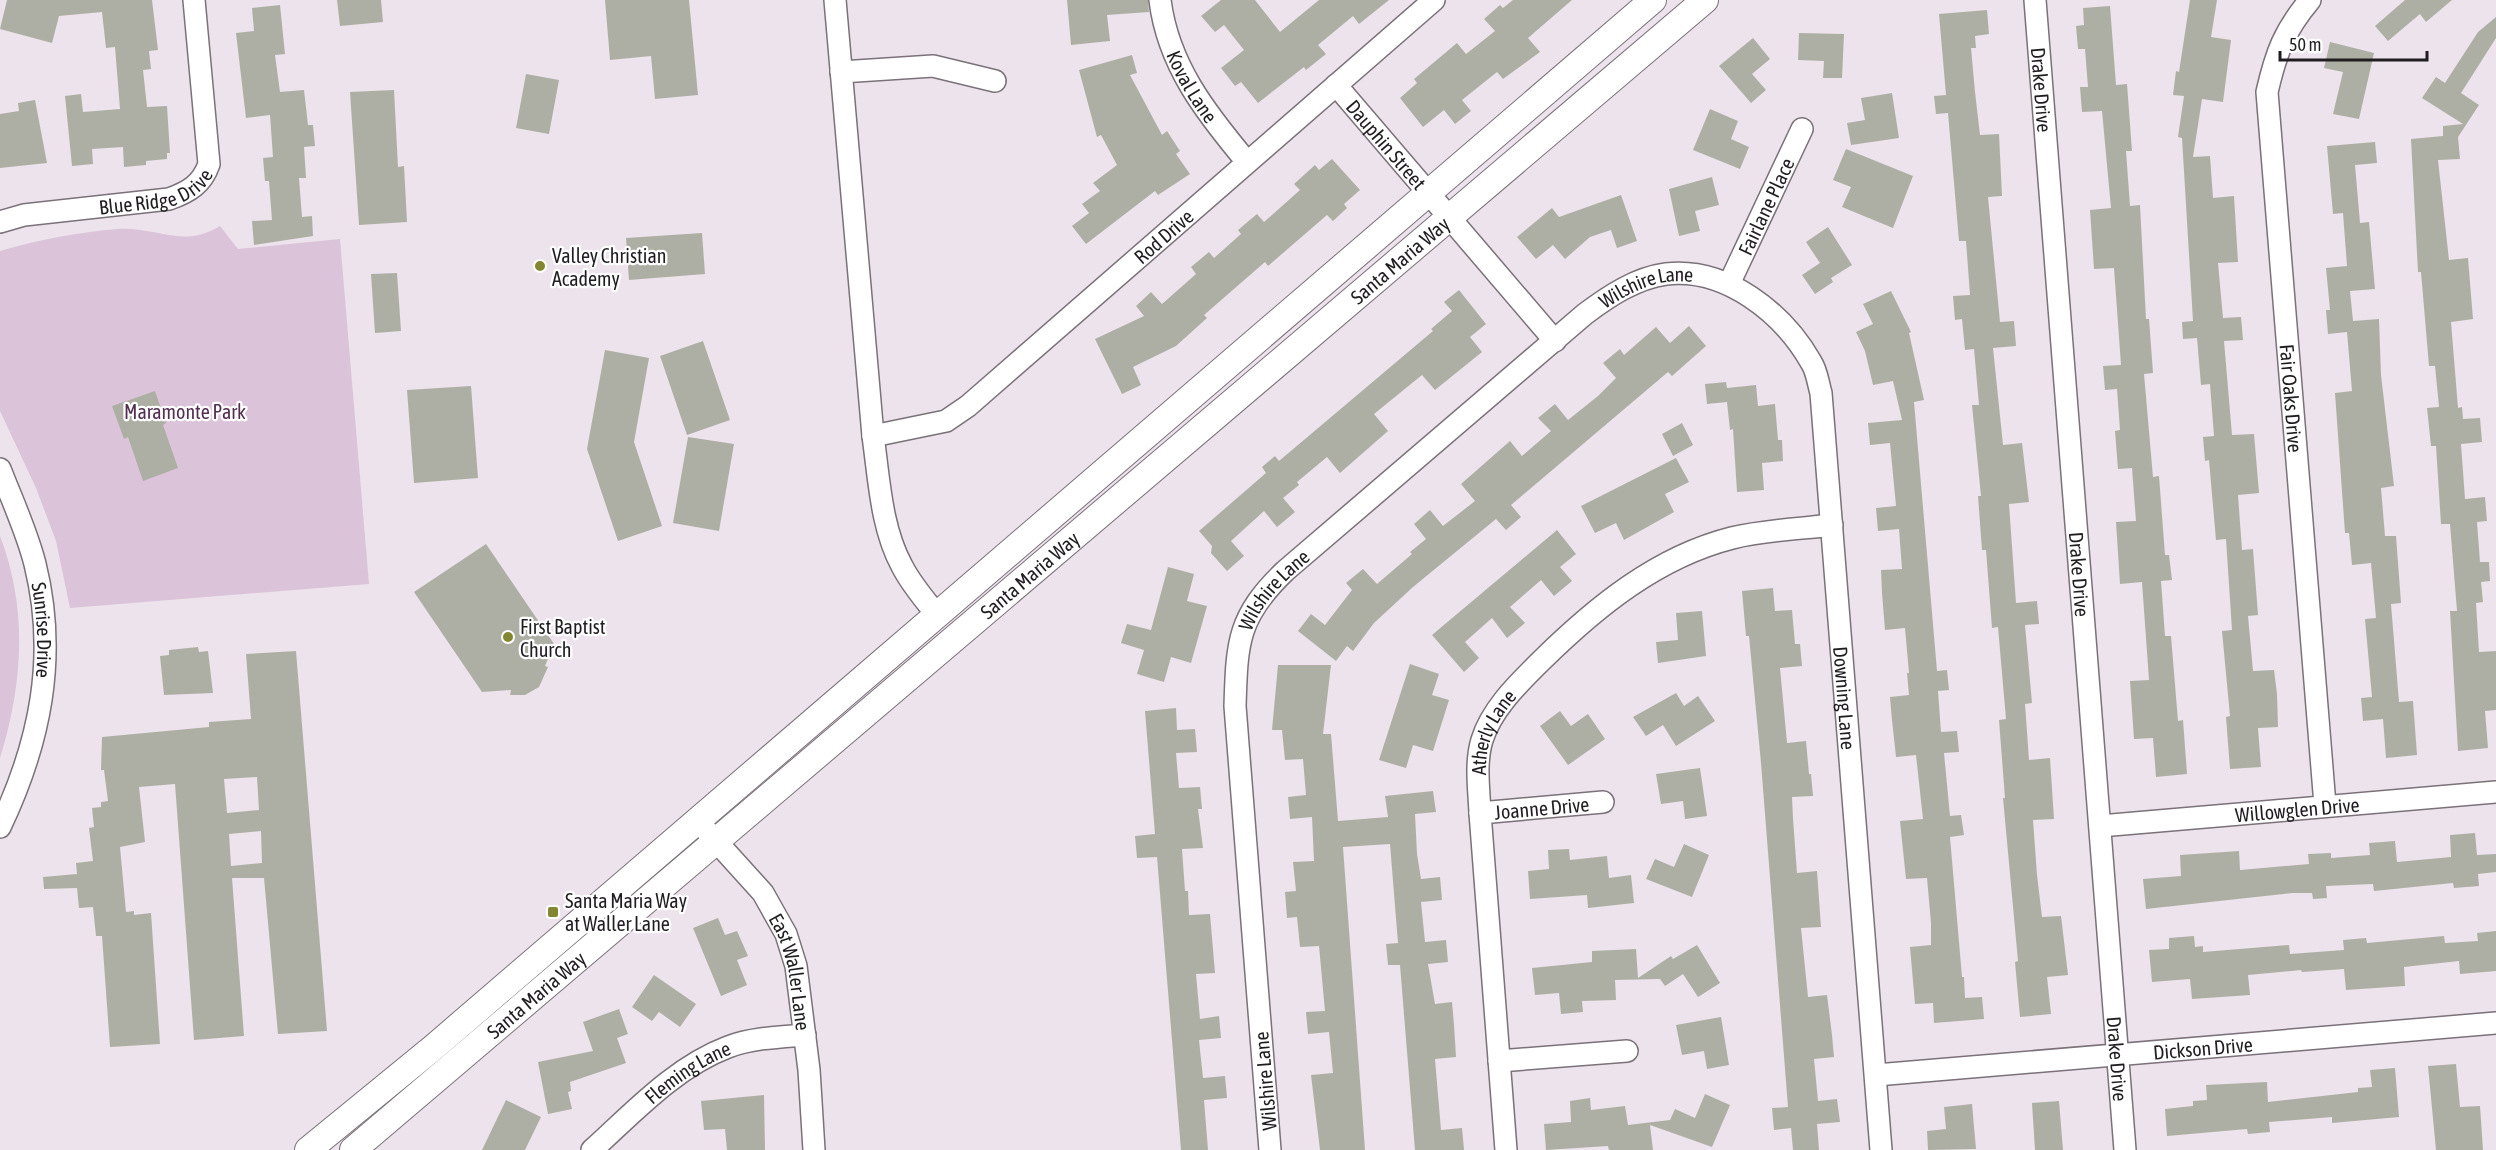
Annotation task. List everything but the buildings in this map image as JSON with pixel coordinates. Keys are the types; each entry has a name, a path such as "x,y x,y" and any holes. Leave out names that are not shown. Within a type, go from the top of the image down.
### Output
{"main road":[{"name":"Santa Maria Way","path":"308,1150 434,1047 1653,0"},
{"name":"Santa Maria Way","path":"353,1150 1705,0"}],"street":[{"name":"Blue Ridge Drive","path":"0,222 24,215 169,199 189,192 205,176 209,164 194,0"},
{"path":"835,0 873,436 890,534 901,565 937,615"},
{"name":"Koval Lane","path":"1160,0 1162,18 1175,60 1185,80 1210,118 1247,162"},
{"name":"Rod Drive","path":"873,436 946,421 968,406 1434,0"},
{"name":"Drake Drive","path":"2035,0 2125,1150"},
{"name":"Fair Oaks Drive","path":"2310,0 2291,23 2277,51 2267,92 2325,805"},
{"path":"841,72 933,66 995,81"},
{"name":"Dauphin Street","path":"1336,85 1555,341"},
{"name":"Fairlane Place","path":"1729,284 1802,129"},
{"name":"Wilshire Lane","path":"1270,1150 1235,706 1237,651 1246,619 1263,592 1285,571 1604,300 1639,281 1666,274 1696,274 1729,284"},
{"name":"Downing Lane","path":"1729,284 1741,290 1778,319 1813,364 1821,393 1881,1150"},
{"name":"Sunrise Drive","path":"0,469 35,564 46,640 44,690 31,753 0,827"},
{"name":"Atherly Lane","path":"1506,1150 1480,813 1479,759 1482,739 1495,714 1512,690 1579,623 1644,575 1688,552 1732,538 1832,525"},
{"name":"Willowglen Drive","path":"2100,826 2496,792"},
{"name":"Joanne Drive","path":"1480,813 1602,802"},
{"name":"East Waller Lane","path":"698,820 763,893 786,934 796,966 805,1035 814,1150"},
{"name":"Dickson Drive","path":"1876,1075 2496,1023"},
{"name":"Fleming Lane","path":"592,1150 645,1101 702,1059 730,1047 756,1040 805,1035"},
{"path":"1499,1061 1627,1051"}],"green space":[{"name":"Maramonte Park","path":"220,226 238,249 340,239 369,584 70,608 56,541 36,488 0,411 0,251 58,237 103,230 133,229 182,237 207,233"},
{"path":"0,536 15,591 19,647 14,702 0,758"}],"place":[{"name":"Valley Christian Academy","path":"540,266"},
{"name":"First Baptist Church","path":"508,637"},
{"name":"Santa Maria Way at Waller Lane","path":"553,912"}]}
